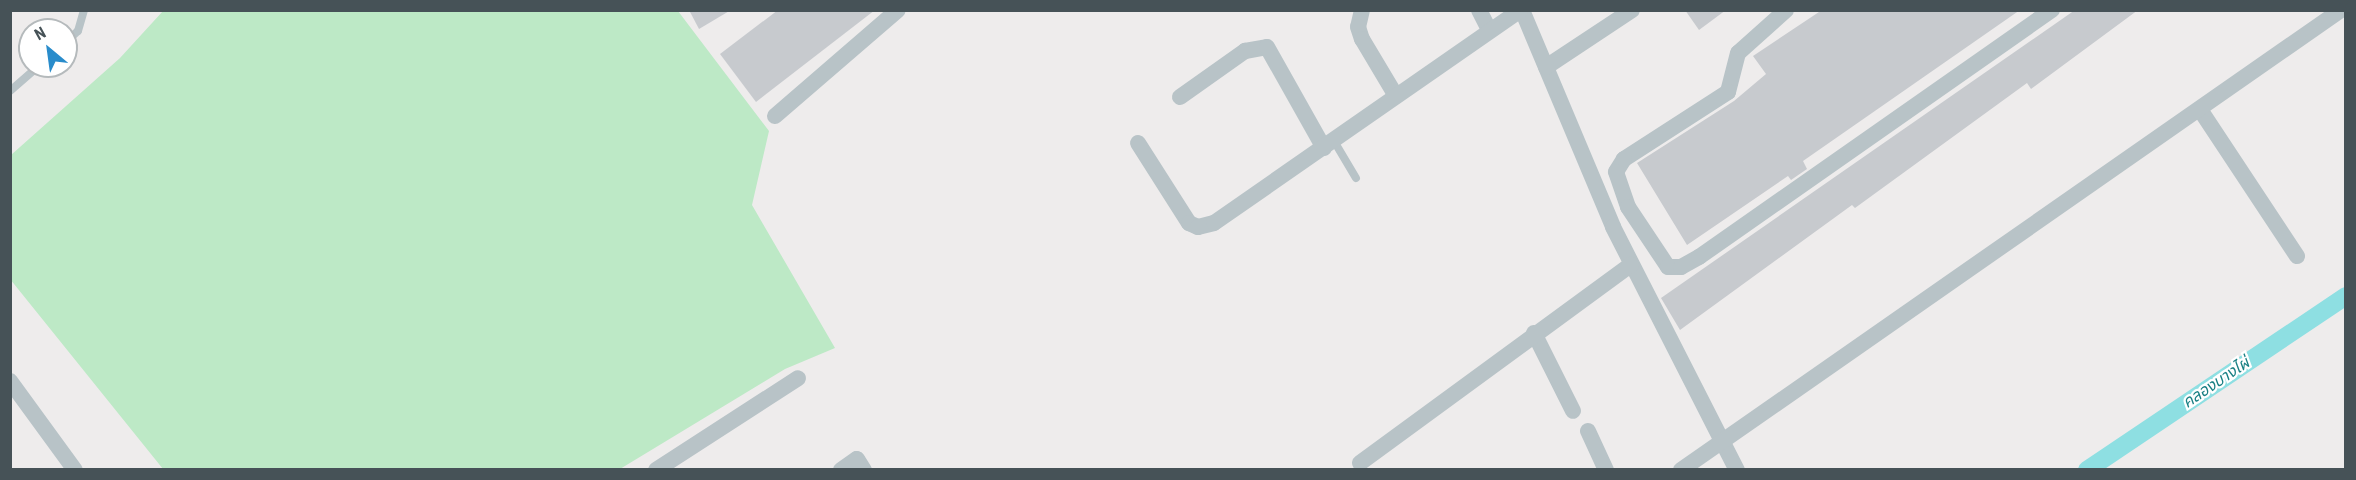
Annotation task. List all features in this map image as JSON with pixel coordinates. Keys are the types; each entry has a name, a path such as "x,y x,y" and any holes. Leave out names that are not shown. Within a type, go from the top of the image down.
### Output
{"street":[{"path":"775,116 898,10"},
{"path":"1362,10 1358,27 1362,39 1396,96"},
{"path":"1479,10 1489,30"},
{"path":"1138,143 1181,213 1198,227 1214,223 1489,30 1521,10 1631,265 1737,470"},
{"path":"1546,67 1632,10"},
{"path":"1786,10 1738,53 1728,92 1624,159 1616,172 1628,207 1668,267 1681,267 1699,257 2052,10"},
{"path":"1681,470 2201,111 2341,10"},
{"path":"1180,97 1245,51 1267,47 1329,144"},
{"path":"2201,111 2297,256"},
{"path":"1360,463 1534,333 1631,265"},
{"path":"1534,333 1573,411"},
{"path":"656,470 798,378"},
{"path":"10,381 75,470"},
{"path":"1588,431 1606,470"},
{"path":"841,470 857,459 864,470"}],"lane":[{"path":"78,31 84,10"},
{"path":"10,91 25,78"},
{"path":"1329,144 1356,178"}],"green space":[{"path":"163,11 678,11 769,131 752,205 835,348 785,369 620,469 163,469 10,279 11,155 120,58"}],"building":[{"path":"689,10 731,10 699,29"},
{"path":"778,10 875,10 756,102 720,54"},
{"path":"1685,10 1726,10 1699,30"},
{"path":"1822,10 2020,10 1803,161 1807,169 1791,180 1788,176 1687,245 1637,163 1734,101 1766,74 1753,56"},
{"path":"2075,10 2138,10 2031,89 2027,83 1855,208 1852,205 1680,330 1661,298"}],"waterway":[{"name":"คลองบางไผ่","path":"2087,470 2346,296"}]}
